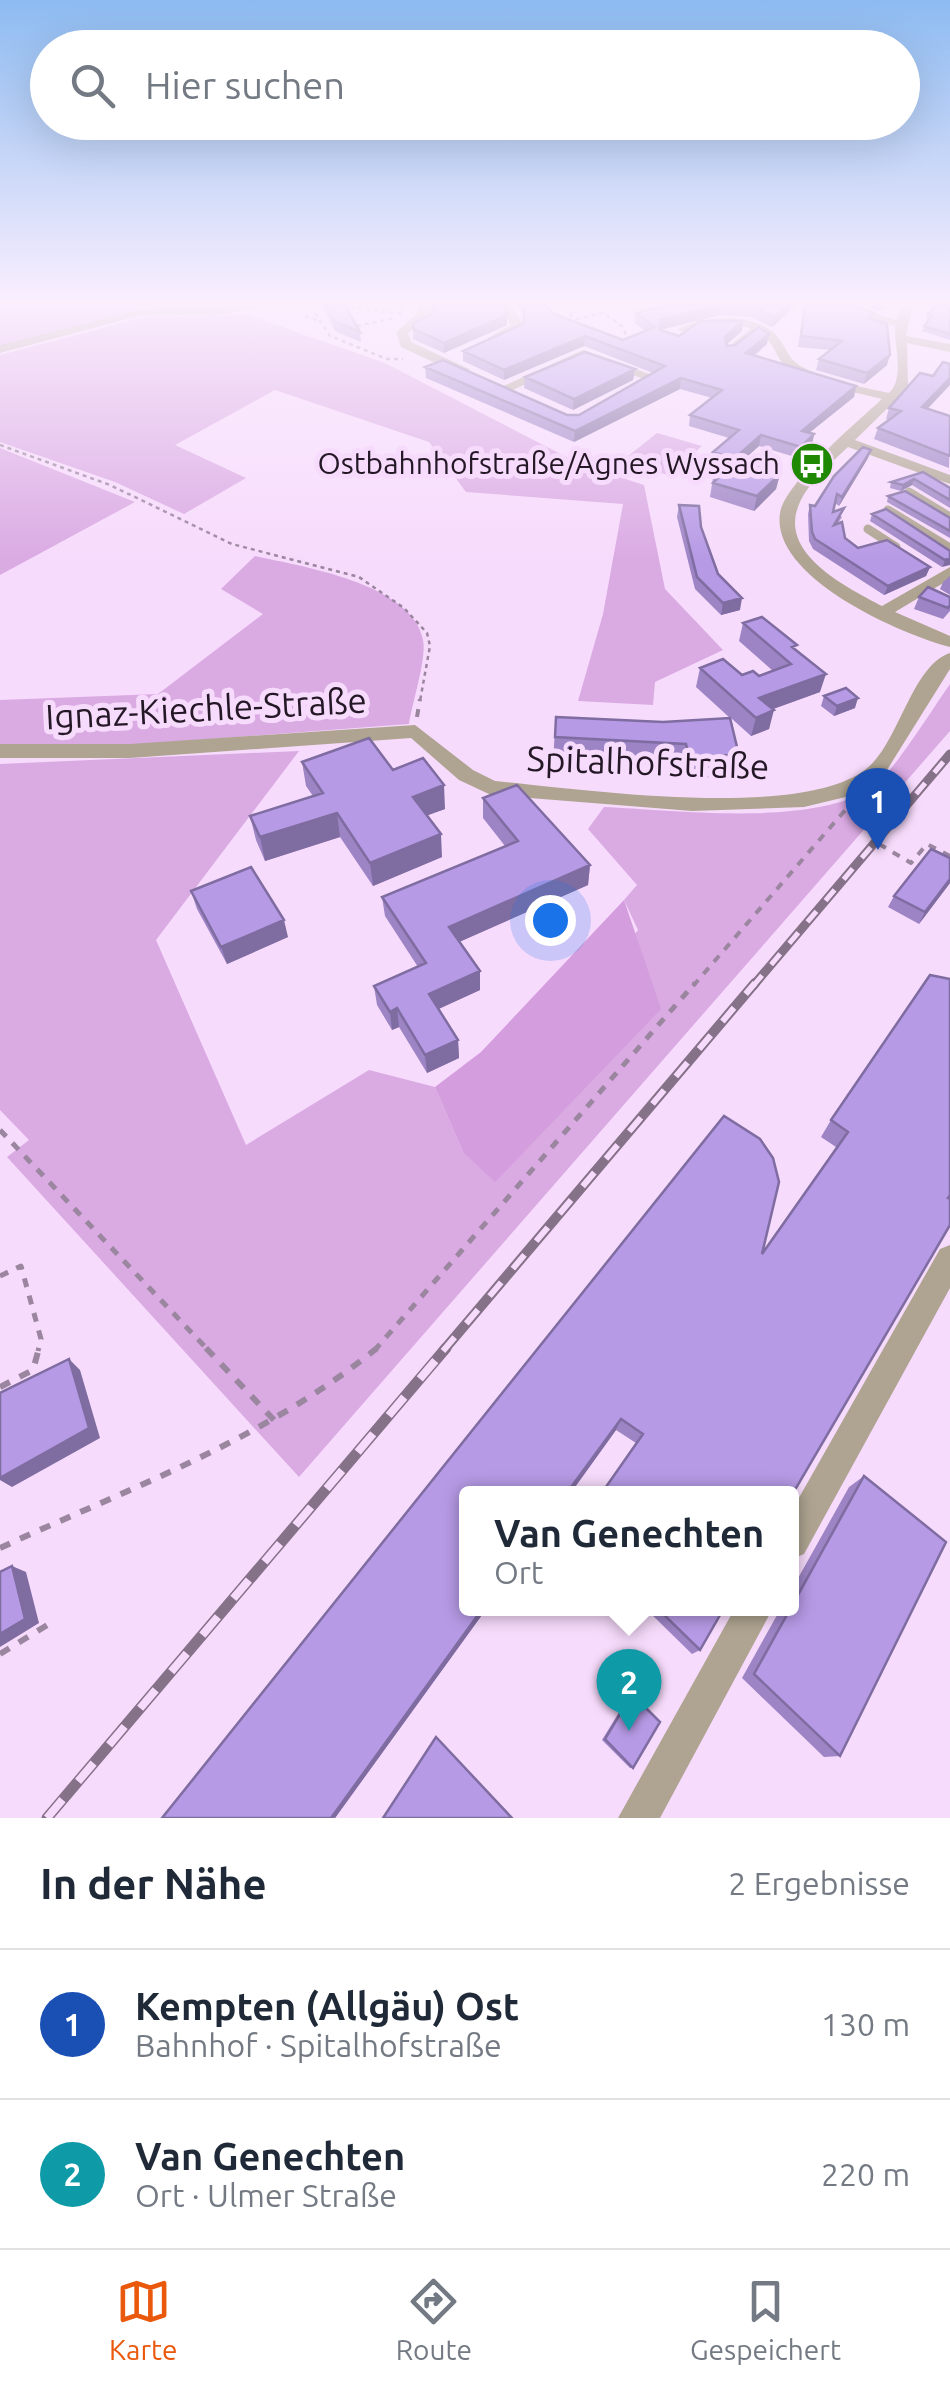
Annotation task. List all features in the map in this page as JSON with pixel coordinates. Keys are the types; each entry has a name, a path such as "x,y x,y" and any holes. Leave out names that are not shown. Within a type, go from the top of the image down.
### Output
{"street":[{"path":"505,390 520,396"},
{"path":"863,390 892,398"},
{"path":"900,390 817,471 788,508 788,530 812,569 882,613 950,642"},
{"path":"848,442 950,480"},
{"path":"882,613 928,592 943,573"},
{"path":"853,787 876,772 934,674 950,658"},
{"name":"Ignaz-Kiechle-Straße","path":"0,751 130,751 415,732"},
{"name":"Spitalhofstraße","path":"415,732 466,776 491,788 734,805 802,800 853,787"},
{"path":"799,1529 950,1259"},
{"path":"638,1818 750,1616"}],"lane":[{"path":"909,492 950,517"},
{"path":"888,510 950,548"},
{"path":"868,530 880,542 899,550"}],"path":[{"path":"0,445 110,485 232,544 359,576 420,622 430,646 415,732"},
{"path":"0,1548 274,1420 344,1379 382,1344 852,802 853,787"},
{"path":"879,844 911,862 926,844 950,856"},
{"path":"0,1130 274,1420"},
{"path":"0,1276 22,1266 41,1338 33,1370 0,1386"},
{"path":"0,1654 49,1624"}],"shaded area":[{"path":"0,390 437,390 580,464 644,485 665,589 723,650 655,682 653,705 578,701 603,614 623,504 466,492 429,442 275,390 175,445 246,478 184,514 115,482 0,442"},
{"path":"657,433 702,446 668,475 622,461"},
{"path":"0,448 135,502 0,575"},
{"path":"255,556 352,580 399,604 415,620 424,648 409,724 130,745 0,747 0,700 158,694 263,614 221,589"},
{"path":"950,684 950,731 299,1477 7,1157 29,1140 0,1110 0,764 299,751 156,940 246,1145 369,1070 435,1087 463,1152 638,930 624,900 637,885 588,829 604,807 740,813 812,808 844,801 879,782"},
{"path":"624,900 661,1009 495,1182 463,1152 435,1087 481,1052"}],"building":[{"path":"479,390 510,390 567,415 579,415 623,390 657,390 575,431"},
{"path":"554,390 593,390 574,399"},
{"path":"722,390 851,390 802,431 814,434 801,447 761,435 734,459 713,452 739,430 690,415"},
{"path":"905,390 939,390 922,407 950,416 950,456 878,428 901,411 889,408"},
{"path":"863,447 871,450 842,497 837,494 833,512 844,508 834,525 842,522 845,538 858,548 887,540 930,567 888,586 815,539 812,532 810,505 815,506 834,476"},
{"path":"726,458 780,474 757,496 713,483 722,474 714,471"},
{"path":"923,472 950,488 950,500 914,479 903,485 891,482"},
{"path":"905,491 950,518 950,531 888,496"},
{"path":"679,505 699,506 701,527 718,574 742,598 723,603 697,577"},
{"path":"886,509 950,551 950,558 945,560 872,514"},
{"path":"928,587 950,597 948,608 919,597"},
{"path":"762,617 826,674 759,698 774,710 756,718 700,668 723,659 742,675 753,671 759,676 791,664 743,623"},
{"path":"846,688 858,698 837,706 824,696"},
{"path":"556,717 663,722 730,718 739,755 689,756 686,744 555,737"},
{"path":"369,738 393,770 423,758 444,785 413,797 441,834 370,863 337,813 260,837 250,816 323,793 302,762"},
{"path":"517,785 590,865 449,927 480,971 429,994 458,1040 425,1055 397,1008 390,1012 374,986 426,963 382,897 518,841 483,798"},
{"path":"931,849 950,858 950,879 925,912 894,896"},
{"path":"251,867 284,920 221,947 191,891"},
{"path":"930,975 950,979 950,1225 797,1486 607,1486 643,1434 621,1419 572,1486 459,1486 459,1616 477,1616 331,1818 162,1818 724,1116 760,1139 773,1158 779,1182 762,1254 848,1132 831,1120"},
{"path":"69,1359 89,1428 0,1478 0,1393"},
{"path":"864,1476 946,1542 840,1756 754,1674 786,1616 799,1616 799,1593"},
{"path":"12,1566 25,1619 0,1634 0,1572"},
{"path":"665,1616 719,1616 700,1650"},
{"path":"632,1694 660,1722 633,1768 605,1739"},
{"path":"436,1737 512,1818 383,1818"}],"railway":[{"path":"753,986 950,754"},
{"path":"443,1351 755,983"},
{"path":"47,1818 446,1348"}],"place":[{"name":"Ostbahnhofstraße/Agnes Wyssach","path":"812,464"},
{"name":"Kempten (Allgäu) Ost","path":"878,850"},
{"name":"Van Genechten","path":"629,1731"}]}
